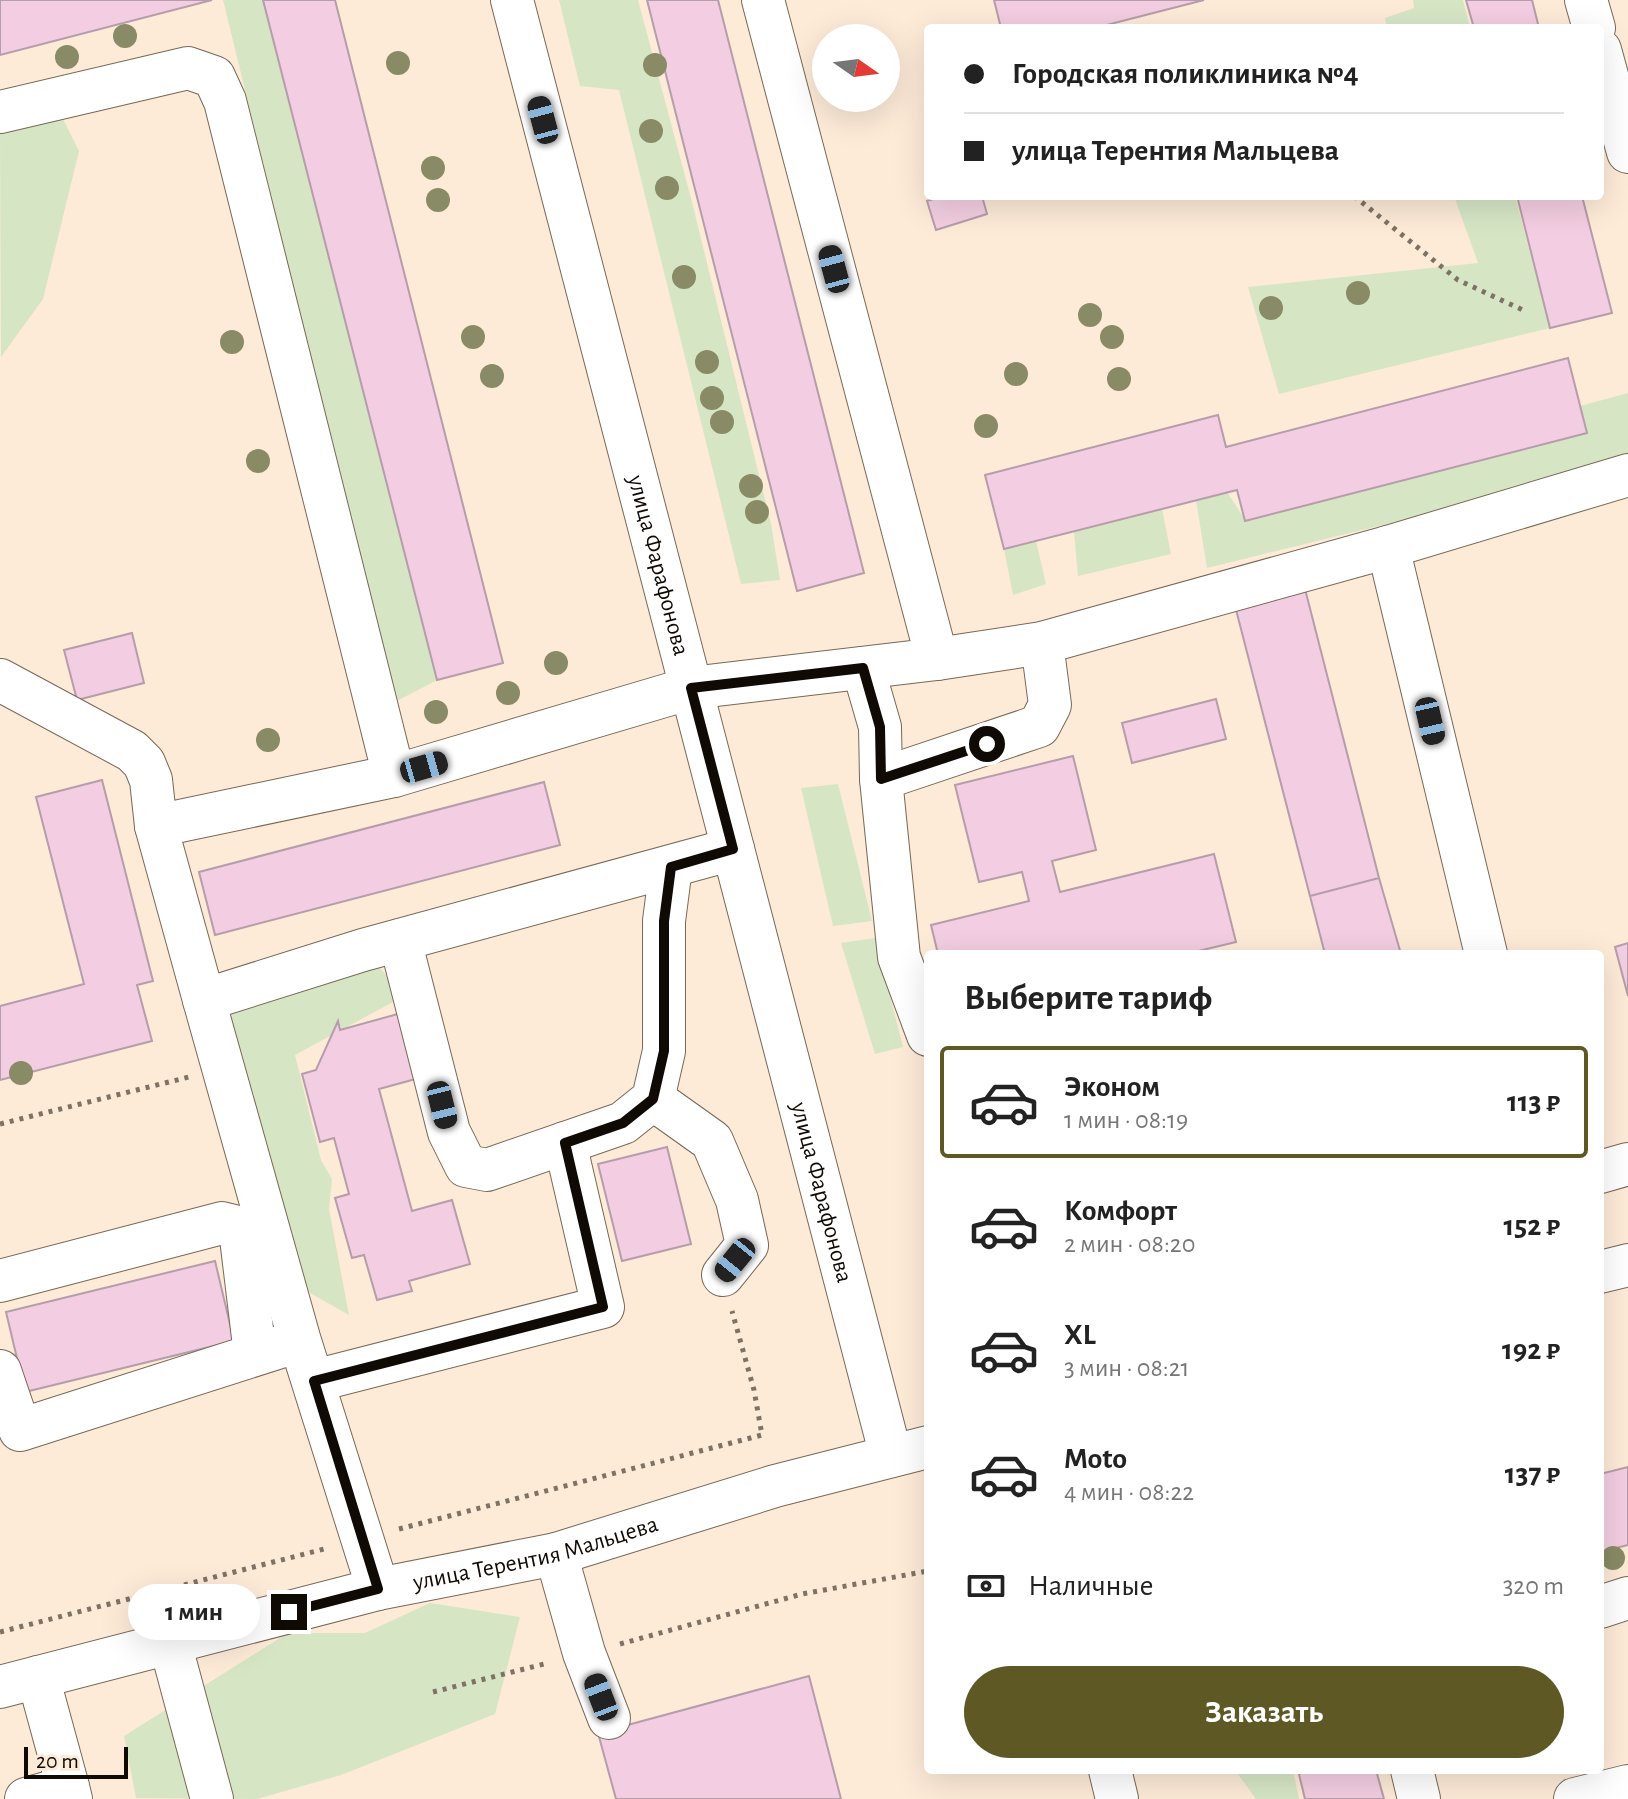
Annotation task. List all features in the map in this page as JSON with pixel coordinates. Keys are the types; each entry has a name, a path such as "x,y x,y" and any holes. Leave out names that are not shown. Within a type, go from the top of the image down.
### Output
{"street":[{"name":"улица Фарафонова","path":"512,0 733,849 909,1451"},
{"path":"763,0 937,659"},
{"path":"1586,0 1593,24"},
{"path":"1604,65 1628,152"},
{"path":"0,112 188,68 214,77 225,101 394,776"},
{"path":"156,826 394,776 691,688 937,659 1042,643 1388,547 1628,475"},
{"path":"1388,547 1485,950"},
{"path":"881,779 1039,726 1050,705 1042,643"},
{"path":"863,668 880,727 881,779 899,957 924,1024"},
{"path":"0,680 132,751 144,763 151,780 156,826 225,1080 299,1338 378,1589"},
{"path":"204,1000 400,940 733,849"},
{"path":"400,940 449,1132 466,1166 487,1170 623,1123 653,1099 664,1051 664,921 671,867"},
{"path":"653,1099 712,1141 737,1200 747,1245 723,1275"},
{"path":"314,1381 603,1307 565,1143"},
{"path":"1604,1171 1628,1164"},
{"path":"0,1281 222,1223 234,1226 241,1238 255,1354"},
{"path":"1604,1271 1628,1265"},
{"path":"0,1371 20,1430 299,1338"},
{"name":"улица Терентия Мальцева","path":"19,1682 378,1589 556,1554 775,1486 909,1451"},
{"path":"556,1554 584,1653 609,1718"},
{"path":"1604,1606 1628,1598"},
{"path":"170,1643 212,1799"},
{"path":"19,1682 69,1793 26,1799"},
{"path":"1111,1774 1117,1799"},
{"path":"1413,1774 1419,1799"},
{"path":"1575,1799 1628,1786"}],"path":[{"path":"1359,200 1458,280 1525,311"},
{"path":"0,1124 195,1075 225,1080"},
{"path":"723,1275 754,1390 762,1435"},
{"path":"433,1692 802,1594 924,1572"}],"green space":[{"path":"223,0 263,0 437,680 395,702"},
{"path":"559,0 638,0 692,202 771,524 780,580 741,584 619,90 580,86"},
{"path":"1413,0 1463,0 1469,24 1386,24 1385,18 1414,8"},
{"path":"63,119 79,151 43,299 1,357 0,134"},
{"path":"1455,200 1516,200 1550,328 1279,394 1248,287 1478,263"},
{"path":"1628,393 1628,465 1207,568 1196,500 1227,492 1246,521 1469,463 1580,406"},
{"path":"1162,509 1171,554 1078,576 1074,532"},
{"path":"1036,541 1046,584 1013,595 1004,549"},
{"path":"838,784 872,921 833,926 801,788"},
{"path":"875,938 903,1047 875,1054 841,943"},
{"path":"373,960 404,996 295,1055 321,1160 332,1179 329,1209 349,1315 310,1293 282,1230 218,1010"},
{"path":"430,1603 520,1617 495,1714 341,1775 257,1799 136,1798 124,1736 288,1633 365,1633"},
{"path":"1238,1774 1294,1774 1299,1799 1256,1799"}],"building":[{"path":"0,0 212,0 0,55"},
{"path":"263,0 335,0 503,663 437,680"},
{"path":"647,0 718,0 864,573 797,591"},
{"path":"994,0 1204,0 1111,24 1000,24"},
{"path":"1466,0 1532,0 1538,24 1473,24"},
{"path":"983,200 987,214 936,230 927,201"},
{"path":"1518,200 1583,200 1612,313 1550,328"},
{"path":"1568,358 1587,433 1245,521 1237,490 1004,549 985,475 1218,415 1226,447"},
{"path":"1304,585 1379,878 1310,896 1234,602"},
{"path":"132,633 144,683 77,700 64,650"},
{"path":"1216,699 1226,739 1132,763 1122,723"},
{"path":"1073,756 1096,850 1052,861 1060,892 1214,854 1236,942 1203,950 937,950 931,925 1029,901 1022,872 979,882 955,785"},
{"path":"102,780 153,981 137,985 152,1041 0,1080 0,1006 84,984 36,797"},
{"path":"544,782 560,845 215,935 199,872"},
{"path":"1379,878 1400,950 1324,950 1310,896"},
{"path":"1628,943 1628,996 1615,947"},
{"path":"405,1012 423,1077 379,1089 412,1211 452,1200 470,1264 409,1281 412,1291 377,1300 364,1255 352,1258 335,1198 349,1194 334,1138 320,1142 302,1074 316,1070 338,1021 340,1030"},
{"path":"667,1147 691,1244 622,1261 598,1164"},
{"path":"215,1261 234,1341 25,1392 6,1312"},
{"path":"1628,1467 1628,1545 1604,1551 1604,1473"},
{"path":"809,1676 841,1799 616,1799 598,1733"},
{"path":"1299,1774 1377,1774 1384,1799 1305,1799"}],"route":[{"path":"289,1612 378,1589 314,1381 603,1307 565,1143 623,1123 653,1099 664,1051 664,921 671,867 733,849 691,688 863,668 880,727 881,779 987,744"}]}
